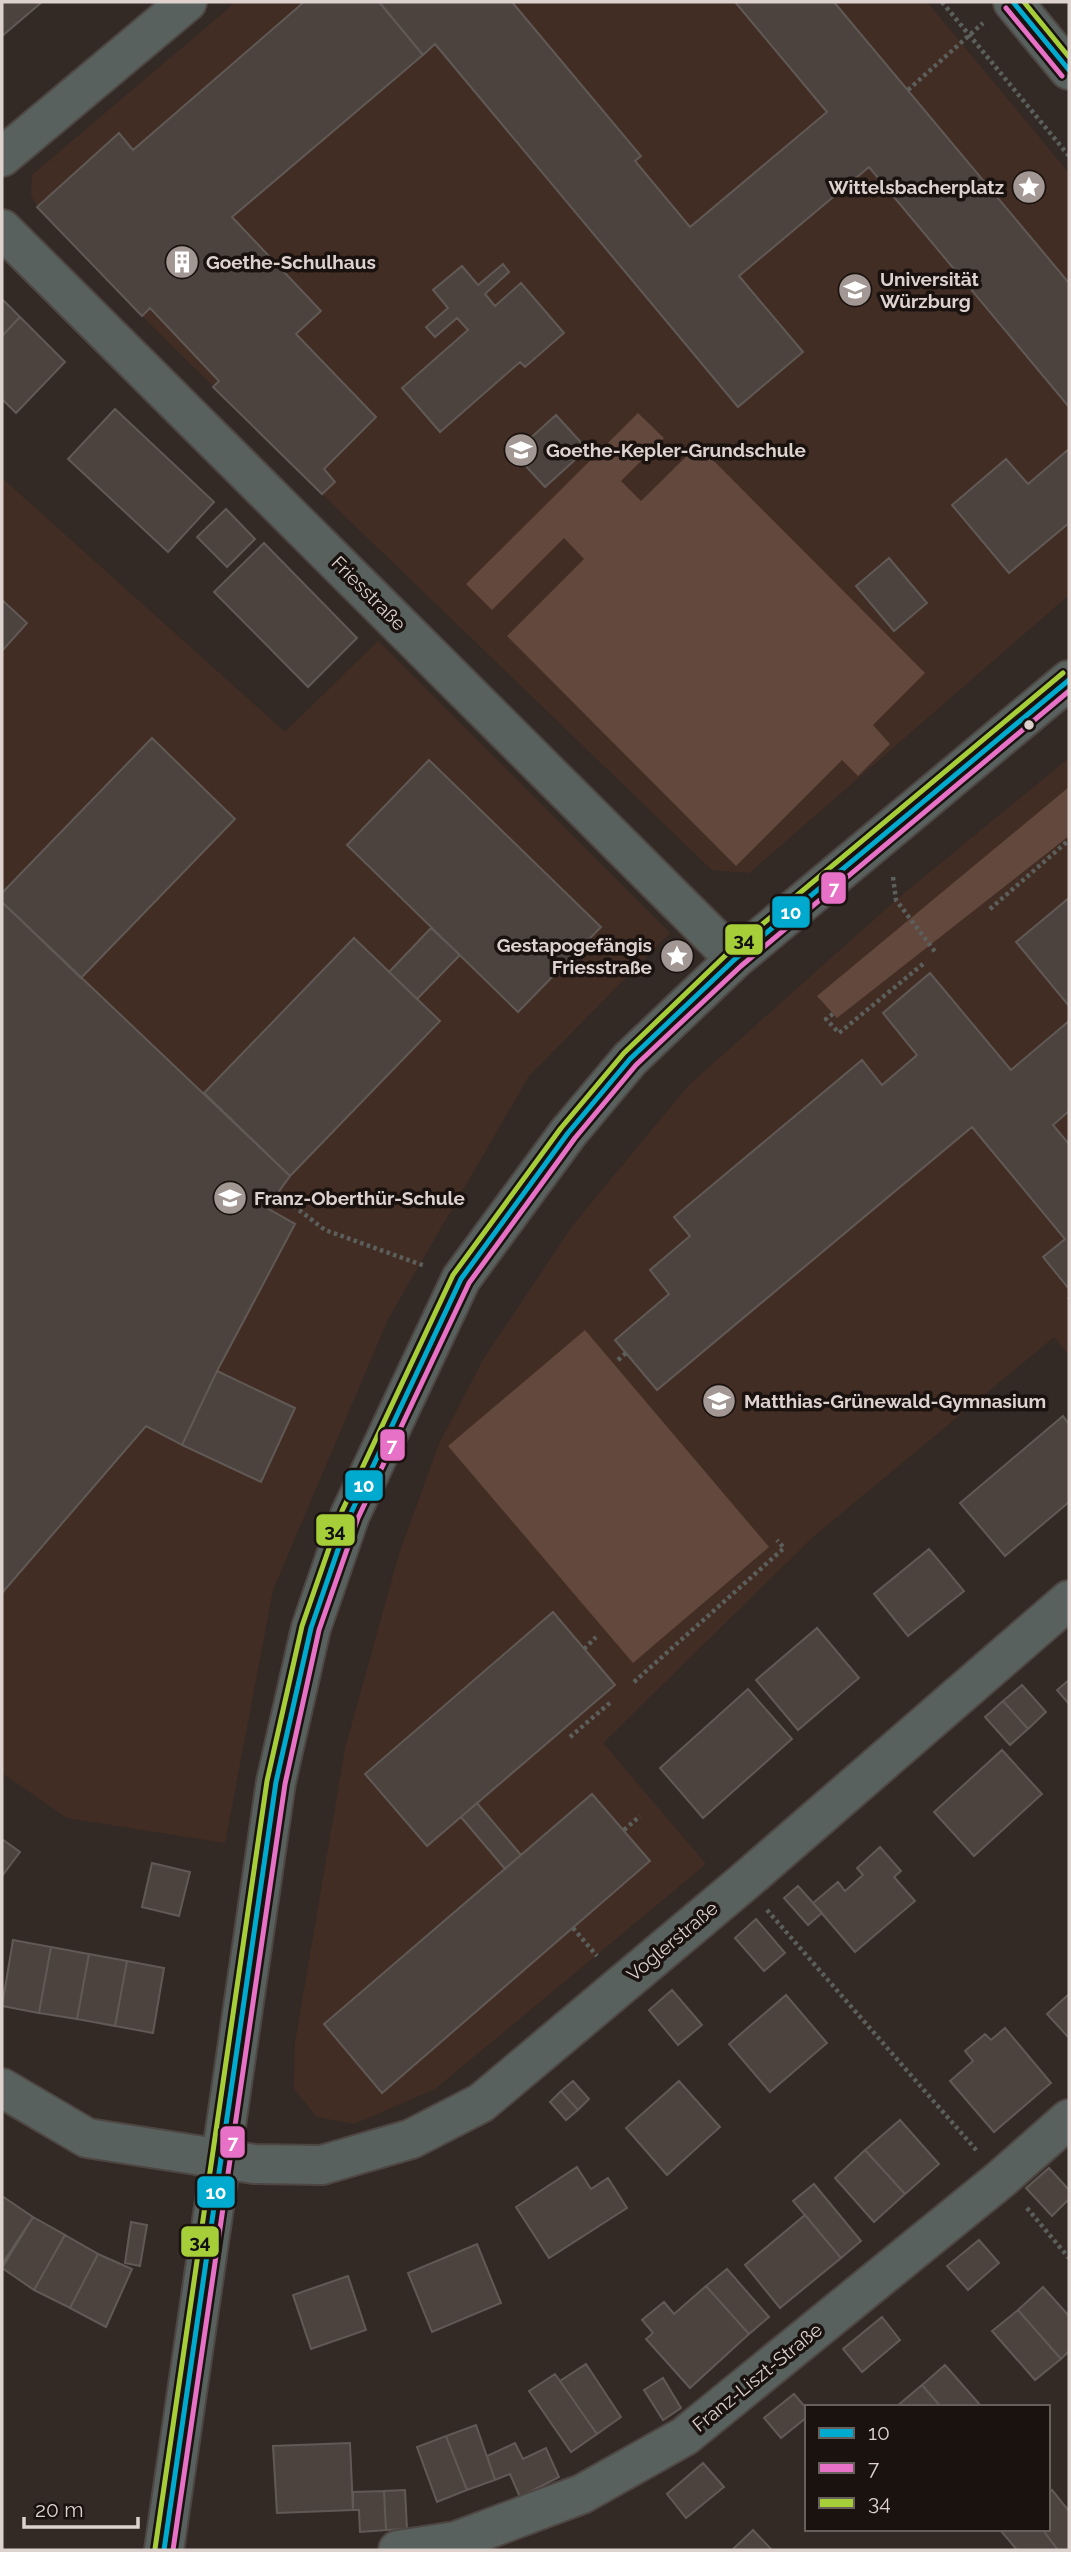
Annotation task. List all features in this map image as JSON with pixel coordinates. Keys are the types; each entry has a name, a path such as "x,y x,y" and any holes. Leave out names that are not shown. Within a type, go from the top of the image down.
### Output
{"street":[{"path":"2,157 187,2"},
{"path":"1001,10 1069,70"},
{"name":"Friesstraße","path":"2,229 735,959"},
{"path":"164,2550 276,1782 311,1628 350,1515 461,1279 568,1133 630,1059 735,959 1069,680"},
{"name":"Voglerstraße","path":"2,2088 87,2138 254,2164 321,2165 411,2138 481,2104 744,1882 1069,1600"},
{"name":"Franz-Liszt-Straße","path":"398,2550 456,2541 582,2494 685,2436 1012,2191 1069,2119"}],"path":[{"path":"942,2 1069,156"},
{"path":"908,90 1001,10"},
{"path":"990,909 1069,840"},
{"path":"896,900 936,953"},
{"path":"833,1014 826,1019 839,1033 923,964"},
{"path":"278,1193 325,1230 461,1279"},
{"path":"618,1360 626,1353"},
{"path":"634,1682 784,1548 777,1540"},
{"path":"584,1648 596,1637"},
{"path":"570,1737 612,1701"},
{"path":"624,1830 640,1816"},
{"path":"767,1910 1069,2258"}],"shaded area":[{"path":"236,2 927,2 1069,173 1069,595 749,873 712,870 322,494 142,316 37,207 31,195 32,175"},
{"path":"638,413 664,438 621,481 641,501 698,445 925,673 873,725 890,744 858,776 842,760 736,866 507,636 584,559 564,538 492,610 466,584"},
{"name":"Franz-Oberthür-Schule","path":"2,478 285,732 378,641 670,933 529,1076 388,1319 273,1590 225,1843 67,1818 2,1773"},
{"name":"Matthias-Grünewald-Gymnasium","path":"1069,758 1069,1355 1054,1337 814,1536 603,1743 706,1864 435,2089 354,2124 317,2117 294,2089 295,2043 345,1749 399,1554 439,1444 484,1358 573,1225 688,1086 896,900"},
{"path":"1069,787 1069,836 837,1018 817,996"},
{"path":"585,1330 769,1547 633,1663 448,1446"}],"building":[{"path":"2,2 42,2 2,36"},
{"name":"Goethe-Schulhaus","path":"304,2 379,2 423,55 232,217 321,311 296,334 376,417 324,469 335,482 322,494 213,387 219,381 150,308 142,316 37,207 119,133 133,150"},
{"path":"379,2 512,2 641,156 635,161 690,227 827,112 735,2 834,2 1069,283 1069,407 869,167 739,276 803,352 738,407 435,44 423,55"},
{"path":"503,264 509,272 485,294 495,306 521,283 564,333 525,367 520,362 440,432 402,388 468,330 457,318 435,337 426,327 448,308 433,290 462,266 478,285"},
{"path":"2,299 20,317 2,336"},
{"path":"20,317 65,362 16,413 2,399 2,336"},
{"path":"115,409 214,502 168,552 68,459"},
{"path":"556,415 587,449 545,487 514,453"},
{"path":"1069,449 1069,523 1009,573 952,505 1006,459 1028,484"},
{"path":"226,509 255,539 227,567 197,537"},
{"path":"264,543 357,638 308,687 214,592"},
{"path":"889,558 927,603 894,631 856,586"},
{"path":"2,600 27,623 2,651"},
{"path":"152,738 235,819 81,978 2,902 2,893"},
{"path":"429,760 601,927 518,1012 347,845"},
{"path":"1069,898 1069,1006 1016,942"},
{"path":"2,902 290,1176 267,1208 295,1224 217,1371 182,1445 146,1426 2,1593"},
{"path":"431,928 460,955 417,999 389,972"},
{"path":"354,938 440,1021 290,1176 204,1093"},
{"path":"930,973 1011,1070 1069,1021 1069,1111 1053,1125 1069,1144 1069,1289 1043,1257 1065,1239 972,1127 657,1390 615,1340 669,1294 650,1270 690,1236 674,1217 862,1060 882,1085 917,1055 883,1013"},
{"path":"217,1371 295,1408 261,1482 182,1445"},
{"path":"1063,1416 1069,1424 1069,1502 1005,1556 960,1503"},
{"path":"929,1549 964,1591 908,1636 874,1594"},
{"path":"553,1612 615,1685 427,1846 365,1774"},
{"path":"817,1628 859,1678 798,1730 756,1680"},
{"path":"1069,1680 1069,1704 1057,1690"},
{"path":"1022,1685 1046,1712 1028,1729 1003,1701"},
{"path":"748,1689 792,1739 703,1818 660,1768"},
{"path":"1003,1701 1028,1729 1010,1745 985,1717"},
{"path":"1002,1750 1042,1794 974,1856 934,1812"},
{"path":"592,1794 650,1861 382,2093 324,2024"},
{"path":"477,1803 521,1855 505,1869 461,1817"},
{"path":"2,1839 20,1852 2,1876"},
{"path":"880,1847 901,1871 894,1877 915,1901 855,1952 813,1903 838,1882 845,1891 863,1875 857,1868"},
{"path":"152,1863 190,1872 179,1916 142,1907"},
{"path":"798,1886 822,1913 808,1925 784,1898"},
{"path":"756,1919 785,1953 764,1971 735,1938"},
{"path":"13,1940 51,1947 39,2013 2,2006"},
{"path":"51,1947 89,1954 77,2019 39,2013"},
{"path":"89,1954 127,1961 115,2026 77,2019"},
{"path":"127,1961 164,1968 153,2033 115,2026"},
{"path":"672,1990 702,2025 678,2045 649,2010"},
{"path":"1069,1994 1069,2038 1047,2014"},
{"path":"786,1995 827,2043 770,2092 729,2044"},
{"path":"1005,2028 1051,2083 994,2132 950,2081 973,2061 965,2051 985,2034 991,2040"},
{"path":"573,2081 589,2099 578,2110 561,2091"},
{"path":"679,2081 720,2127 667,2175 626,2128"},
{"path":"561,2091 578,2110 566,2120 550,2102"},
{"path":"900,2120 939,2164 905,2194 865,2150"},
{"path":"865,2150 905,2194 874,2222 835,2178"},
{"path":"577,2167 591,2189 608,2178 627,2208 549,2258 516,2207"},
{"path":"1049,2168 1069,2190 1069,2199 1052,2216 1026,2188"},
{"path":"814,2184 861,2241 841,2258 793,2201"},
{"path":"2,2196 33,2217 2,2264"},
{"path":"805,2215 841,2258 780,2308 745,2265"},
{"path":"33,2217 65,2235 34,2290 2,2268"},
{"path":"131,2222 147,2225 140,2266 125,2263"},
{"path":"65,2235 98,2254 70,2308 34,2290"},
{"path":"979,2240 999,2263 968,2290 947,2266"},
{"path":"477,2244 501,2303 432,2332 408,2273"},
{"path":"98,2254 132,2269 106,2327 70,2308"},
{"path":"727,2269 769,2317 749,2334 706,2286"},
{"path":"348,2276 366,2330 311,2349 293,2295"},
{"path":"706,2286 749,2334 690,2388 646,2339 653,2333 642,2320 664,2302 674,2314"},
{"path":"1043,2287 1069,2316 1069,2351 1061,2359 1018,2310"},
{"path":"1018,2310 1061,2359 1035,2380 992,2331"},
{"path":"882,2317 900,2340 862,2372 843,2349"},
{"path":"586,2364 621,2417 597,2434 560,2381"},
{"path":"945,2365 980,2405 939,2405 922,2385"},
{"path":"555,2374 597,2434 571,2452 529,2391"},
{"path":"663,2378 681,2408 663,2420 644,2390"},
{"path":"922,2385 939,2405 898,2405"},
{"path":"794,2394 805,2407 805,2419 781,2438 764,2418"},
{"path":"476,2425 495,2480 467,2490 446,2436"},
{"path":"446,2436 467,2490 437,2502 417,2447"},
{"path":"350,2443 353,2510 277,2513 273,2446"},
{"path":"515,2443 523,2459 546,2448 559,2477 520,2497 510,2474 495,2480 487,2456"},
{"path":"703,2463 724,2487 686,2518 667,2494"},
{"path":"405,2490 407,2529 386,2530 384,2491"},
{"path":"1052,2490 1069,2511 1069,2550 1058,2550 1044,2531 1050,2531"},
{"path":"384,2491 386,2530 360,2532 359,2510 353,2510 353,2492"},
{"path":"752,2531 772,2550 732,2550"},
{"path":"1001,2531 1044,2531 1058,2550 1017,2550"}],"transit line":[{"name":"10","path":"1013,2 1069,70"},
{"name":"34","path":"1024,2 1069,57"},
{"name":"7","path":"1006,8 1062,76"},
{"name":"34","path":"155,2549 267,1781 302,1626 342,1511 453,1275 561,1128 624,1053 729,952 1063,673"},
{"name":"10","path":"164,2550 276,1782 311,1628 350,1515 461,1279 568,1133 630,1059 735,959 1069,680"},
{"name":"7","path":"173,2550 285,1784 319,1630 358,1518 469,1283 575,1138 636,1065 741,966 1069,691"}],"place":[{"name":"Wittelsbacherplatz","path":"1029,187"},
{"name":"Goethe-Schulhaus","path":"182,262"},
{"name":"Universität Würzburg","path":"855,290"},
{"name":"Goethe-Kepler-Grundschule","path":"521,450"},
{"name":"Gestapogefängis Friesstraße","path":"677,956"},
{"name":"Franz-Oberthür-Schule","path":"230,1198"},
{"name":"Matthias-Grünewald-Gymnasium","path":"719,1401"}]}
